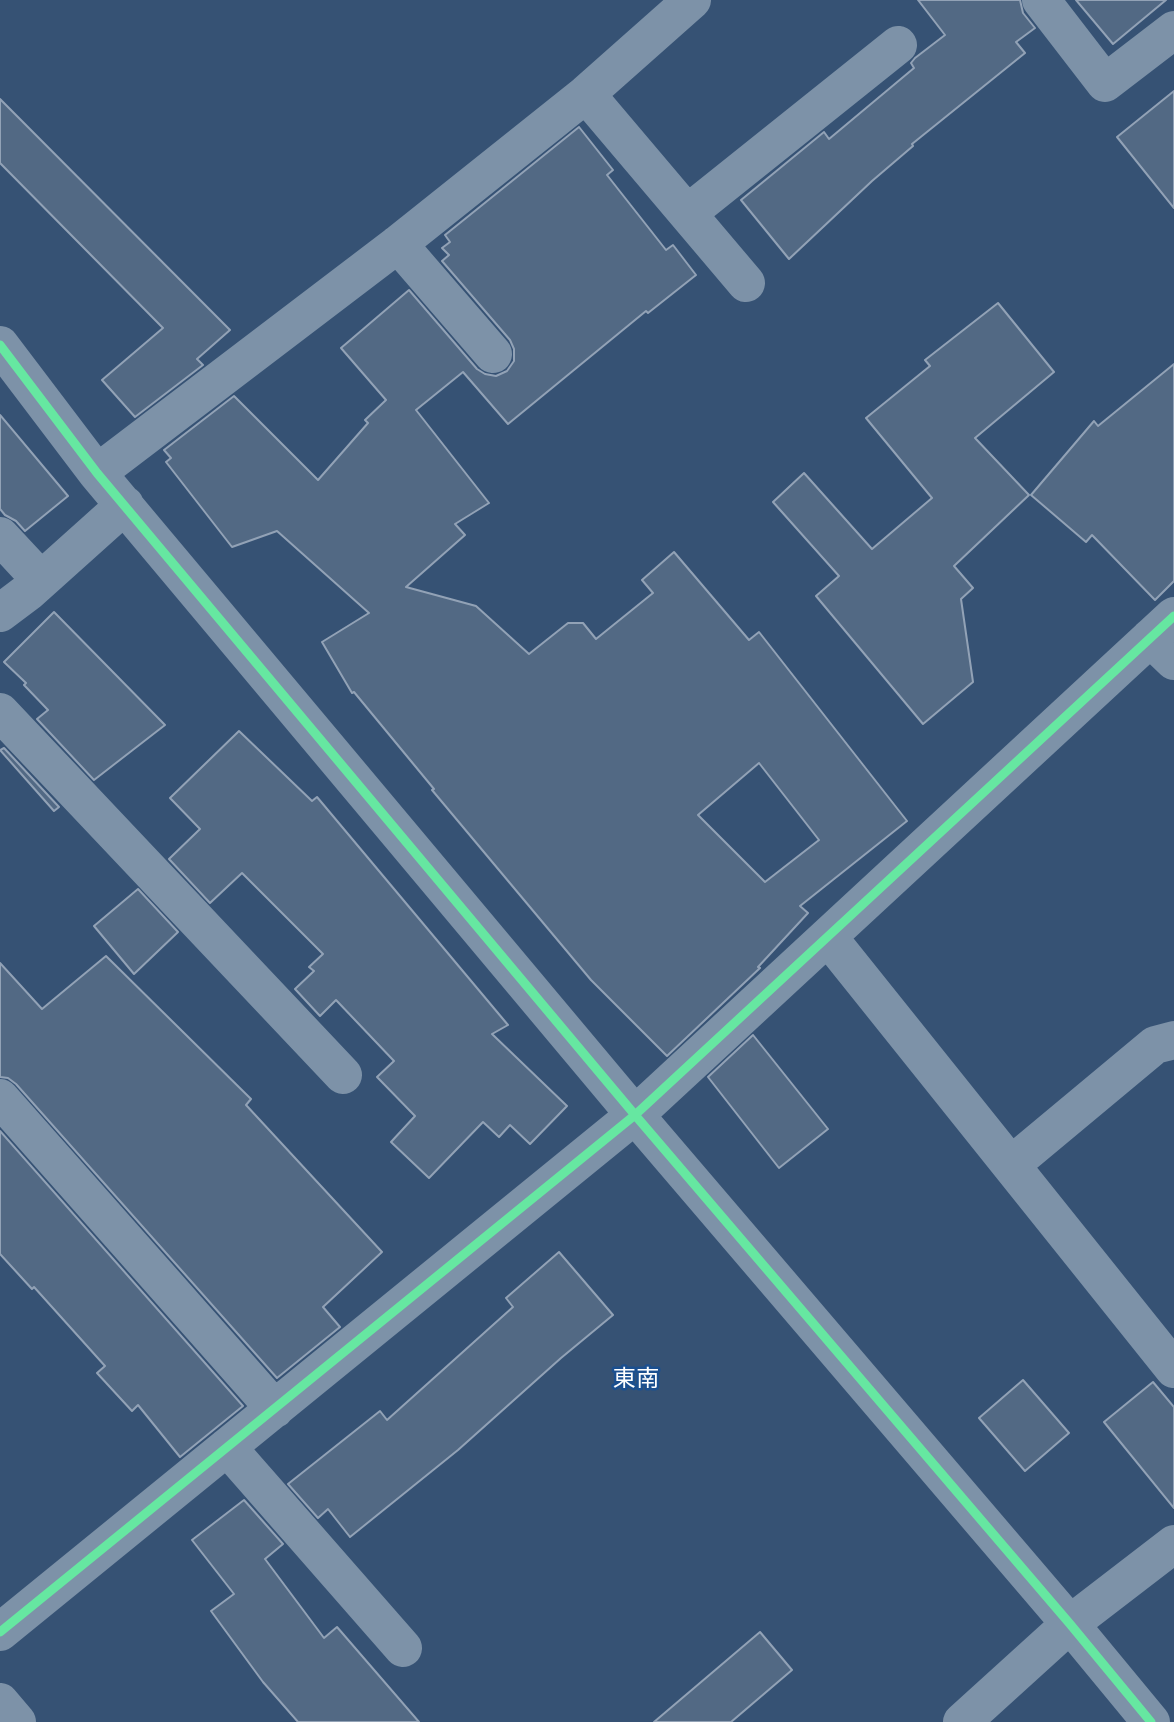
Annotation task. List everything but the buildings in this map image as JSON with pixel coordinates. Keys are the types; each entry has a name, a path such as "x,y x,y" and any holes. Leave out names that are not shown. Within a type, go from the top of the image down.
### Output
{"street":[{"path":"97,473 398,244 586,94 692,0"},
{"path":"1041,0 1105,83 1174,30"},
{"path":"688,213 898,45"},
{"path":"586,94 746,283"},
{"path":"398,244 493,355"},
{"path":"0,345 97,473 635,1115 1151,1722"},
{"path":"0,613 125,505"},
{"path":"0,536 41,580"},
{"path":"0,1632 635,1115 828,937 1166,638"},
{"path":"0,712 343,1075"},
{"path":"828,937 1174,1369"},
{"path":"1011,1165 1155,1045 1174,1040"},
{"path":"0,1098 275,1409"},
{"path":"227,1447 403,1648"},
{"path":"962,1722 1070,1624 1174,1544"},
{"path":"0,1702 16,1722"}],"cycle path":[{"path":"0,345 97,473 635,1115 1151,1722"},
{"path":"0,1632 635,1115 1174,616"}],"district":[{"name":"東南","path":"636,1379"}]}
